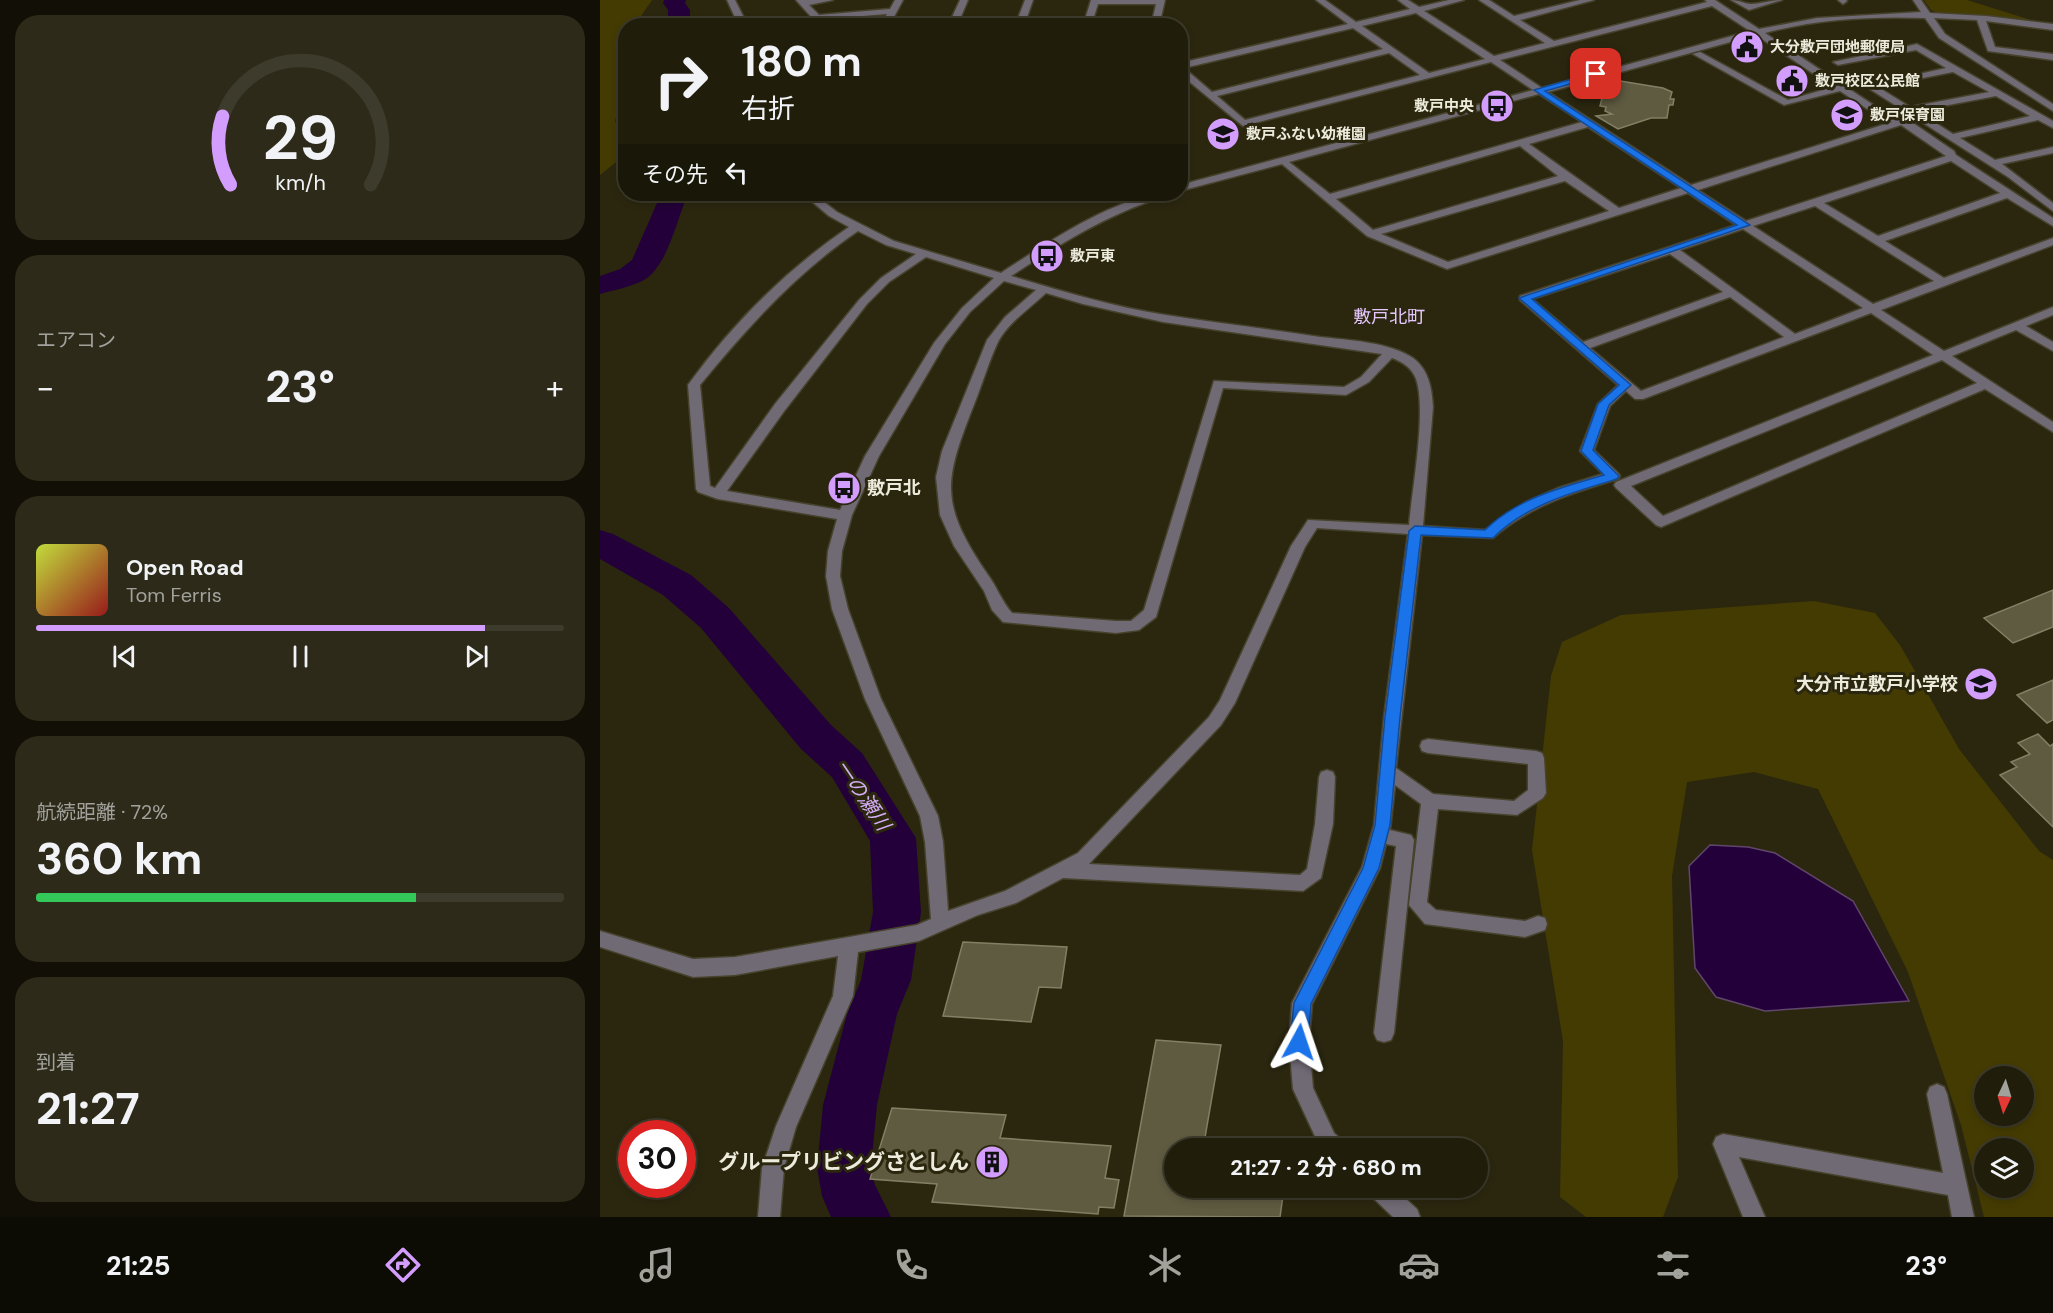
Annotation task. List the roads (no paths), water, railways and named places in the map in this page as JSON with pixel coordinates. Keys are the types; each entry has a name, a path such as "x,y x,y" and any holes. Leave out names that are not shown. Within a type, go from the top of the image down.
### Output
{"street":[{"path":"731,0 740,18"},
{"path":"801,1 829,0"},
{"path":"889,18 899,0"},
{"path":"956,18 964,0"},
{"path":"1022,18 1029,0"},
{"path":"1320,0 1427,76"},
{"path":"1402,0 2053,428"},
{"path":"1188,66 1460,0"},
{"path":"1483,0 1553,44"},
{"path":"1513,19 1590,0"},
{"path":"1735,0 1749,7 1778,0"},
{"path":"1917,0 1925,15 1942,36 2053,108"},
{"path":"801,1 816,18 893,11"},
{"path":"1090,18 1095,1 1160,1 1157,18"},
{"path":"1188,75 1243,123 1711,1 1839,88 1884,116 1910,125 1950,153 1952,157 2053,223"},
{"path":"1188,186 1758,31 1844,17 1925,15 1981,18 2053,27"},
{"path":"1981,18 1992,49 2053,57"},
{"path":"1838,62 1917,47 2053,125"},
{"path":"1210,95 1390,50"},
{"path":"1697,54 1787,103 1839,88"},
{"path":"1953,69 1870,86 1994,164 2053,208"},
{"path":"1908,110 1998,93"},
{"path":"1952,137 2039,117"},
{"path":"1287,164 1371,234 1447,266 1901,122"},
{"path":"1329,198 1590,123"},
{"path":"1522,143 1566,177 1618,212"},
{"path":"1994,164 2053,150"},
{"path":"1952,157 1524,298 1638,396 2053,241"},
{"path":"1371,234 1566,177"},
{"path":"1877,240 2007,194"},
{"path":"817,201 833,214 890,243 1044,289 1122,311 1302,336 1390,352 1408,360 1421,373 1426,387 1427,407 1380,836 1371,868 1302,1003 1299,1042 1303,1089 1326,1138"},
{"path":"940,923 934,842 929,816 873,699 838,601 833,576 835,550 844,515 872,456 940,343 966,310 1004,276 1065,236 1139,201"},
{"path":"1816,202 1943,282"},
{"path":"844,515 814,512 718,494 703,489 694,385 729,343 790,280 827,245 856,227"},
{"path":"1672,249 1793,338"},
{"path":"718,494 780,407 863,302 885,280 924,254"},
{"path":"1044,289 1009,320 993,340 949,452 943,477 947,514 961,546 991,590 998,606 1008,618 1116,627 1134,626 1151,613 1218,384 1327,391 1346,390 1372,375 1390,352"},
{"path":"1581,347 1731,293"},
{"path":"1986,384 1660,522 1621,485 2053,311"},
{"path":"2017,326 2053,347"},
{"path":"600,939 693,968 735,966 919,933 1010,897 1063,870 1084,858 1215,721 1227,703 1298,546 1313,523 1488,535 1504,518 1569,489 1612,476 1587,451 1604,404 1626,385"},
{"path":"1387,771 1430,801 1517,808 1537,793 1536,758 1428,746"},
{"path":"1063,870 1303,883 1315,873 1324,824 1327,777"},
{"path":"1430,801 1418,905 1432,918 1524,929 1538,924"},
{"path":"1380,836 1405,840 1384,1033"},
{"path":"769,1217 773,1168 786,1126 843,996 857,944"},
{"path":"1937,1094 1963,1217"},
{"path":"1754,1217 1724,1144 1956,1186"},
{"path":"1389,1198 1409,1217"}],"waterway":[{"name":"一の瀬川","path":"675,0 679,18"},
{"name":"一の瀬川","path":"600,285 621,279 639,270 654,245 670,201"},
{"name":"一の瀬川","path":"600,543 677,585 715,618 816,737 847,765 893,838 897,912 886,980 872,1014 850,1105 844,1168 850,1196 863,1217"}],"place":[{"name":"大分敷戸団地郵便局","path":"1747,47"},
{"name":"敷戸校区公民館","path":"1792,81"},
{"name":"敷戸中央","path":"1497,106"},
{"name":"敷戸保育園","path":"1847,115"},
{"name":"敷戸ふない幼稚園","path":"1223,134"},
{"name":"敷戸東","path":"1047,256"},
{"name":"敷戸北","path":"844,488"},
{"name":"大分市立敷戸小学校","path":"1981,684"},
{"name":"グループリビングさとしん","path":"992,1162"}],"district":[{"name":"敷戸北町","path":"1389,317"}]}
